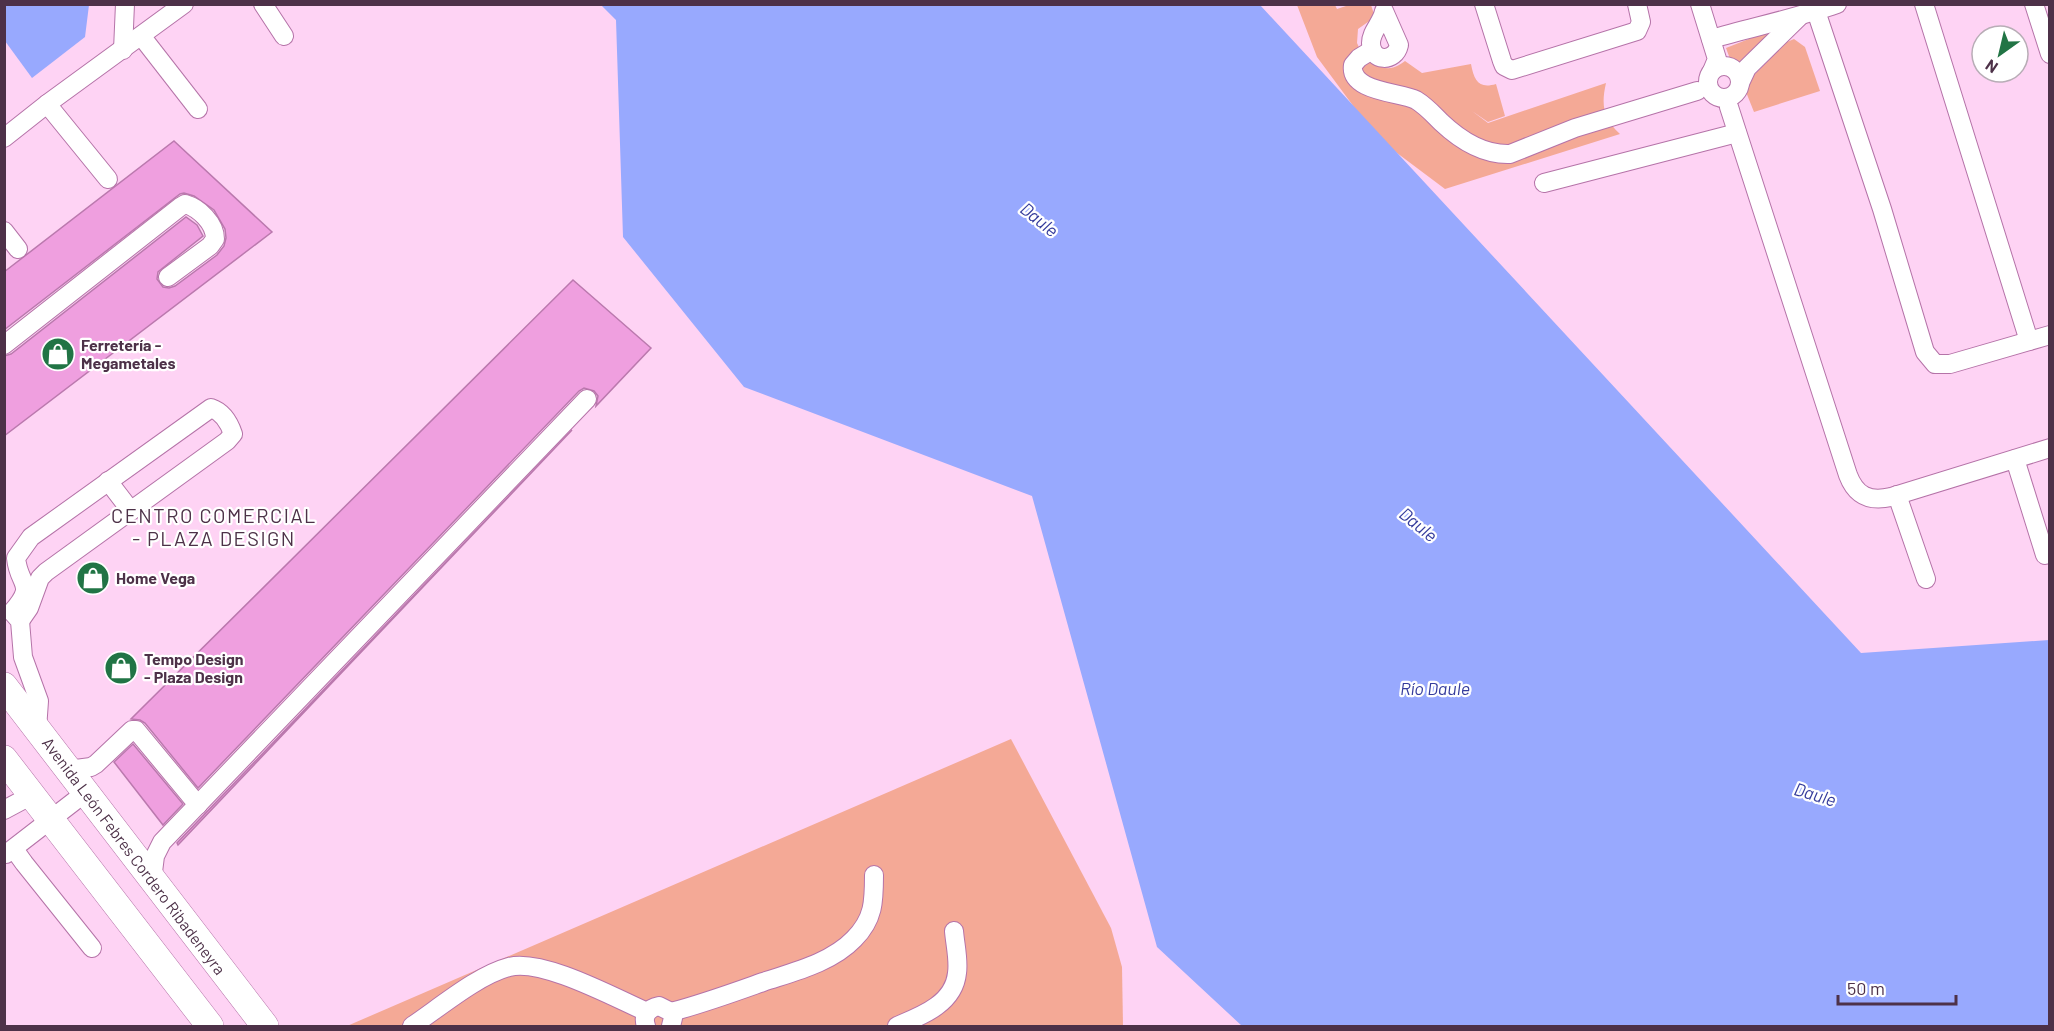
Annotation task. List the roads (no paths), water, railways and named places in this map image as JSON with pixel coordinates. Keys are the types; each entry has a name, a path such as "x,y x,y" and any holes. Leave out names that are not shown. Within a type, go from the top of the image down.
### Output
{"highway":[{"name":"Avenida León Febres Cordero Ribadeneyra","path":"4,686 265,1026"},
{"path":"4,759 210,1026"}],"street":[{"path":"123,50 125,4"},
{"path":"263,4 284,36"},
{"path":"1484,4 1504,66 1512,70 1638,31 1641,22 1637,4"},
{"path":"1700,4 1719,80 1852,485 1858,493 1868,498 1879,499 1897,495 2049,448"},
{"path":"1719,80 1775,21 1808,14 1837,4"},
{"path":"1924,4 2029,341"},
{"path":"2034,4 2049,54"},
{"path":"4,138 47,104 142,37 174,8"},
{"path":"1383,8 1398,40 1398,50 1392,57 1383,59 1374,54 1371,38 1383,8"},
{"path":"1372,50 1353,65 1353,75 1359,81 1379,91 1401,94 1415,99 1449,129 1475,146 1488,152 1510,154 1575,128 1719,80 1747,68 1808,14"},
{"path":"1808,14 1882,209 1925,352 1935,364 1943,366 2049,336"},
{"path":"142,37 198,109"},
{"path":"47,104 108,179"},
{"path":"1544,183 1737,133"},
{"path":"4,345 180,207 185,204 193,206 209,222 215,233 215,239 210,246 168,277"},
{"path":"4,231 18,249"},
{"path":"152,880 155,856 162,842 587,399"},
{"path":"31,585 227,441 233,434 230,424 219,411 211,408 31,537 18,553 17,564 31,585 29,608 12,615 23,657 39,701 37,729"},
{"path":"2014,459 2045,555"},
{"path":"108,481 131,511"},
{"path":"1897,495 1926,579"},
{"path":"68,770 91,767 132,730 136,730 198,805"},
{"path":"85,793 52,821 9,852 92,948"},
{"path":"4,810 32,795"},
{"path":"412,1026 486,976 510,966 531,965 575,980 646,1019 652,1008 659,1006 671,1019 697,1005 803,968 835,953 854,939 865,925 874,906 874,875"},
{"path":"897,1026 932,1011 945,999 953,987 958,974 954,931"},
{"path":"190,999 193,1026"}],"water":[{"path":"5,4 89,5 85,37 32,78 5,41"},
{"name":"Río Daule","path":"601,5 1260,5 1861,653 2049,640 2049,1026 1242,1026 1157,947 1032,496 744,387 623,237 616,20"}],"place":[{"name":"Ferretería - Megametales","path":"58,354"},
{"name":"Home Vega","path":"93,578"},
{"name":"Tempo Design - Plaza Design","path":"121,668"}],"district":[{"name":"CENTRO COMERCIAL - PLAZA DESIGN","path":"214,528"}],"water label":[{"name":"Daule","path":"1039,220"},
{"name":"Daule","path":"1418,525"},
{"name":"Daule","path":"1815,795"}]}
